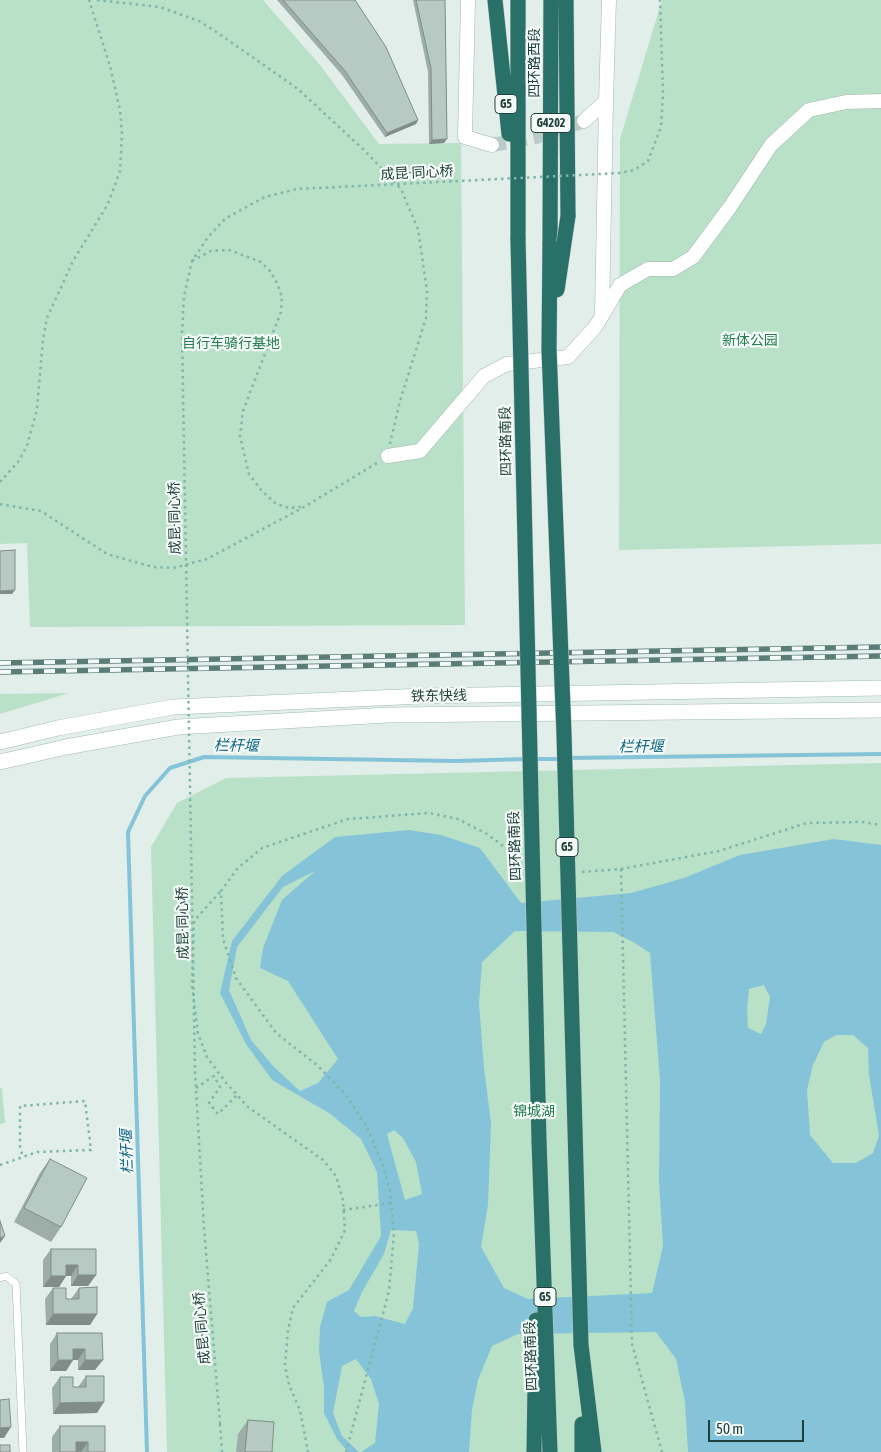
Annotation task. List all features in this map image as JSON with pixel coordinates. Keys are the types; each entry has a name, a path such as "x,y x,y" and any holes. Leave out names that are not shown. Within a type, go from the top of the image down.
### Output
{"highway":[{"name":"G5","path":"495,0 517,207"},
{"name":"四环路西段","path":"518,0 518,240"},
{"name":"四环路西段","path":"549,349 551,0"},
{"name":"G5","path":"565,4 568,216 549,349 564,734 581,1345 582,1452"},
{"name":"四环路南段","path":"518,240 539,1141 550,1452"},
{"path":"534,1452 539,1141"},
{"path":"581,1345 594,1452"}],"main road":[{"name":"铁东快线","path":"0,742 58,728 173,707 423,696 881,688"},
{"name":"铁东快线","path":"0,762 66,747 178,727 388,715 881,710"}],"street":[{"path":"468,0 466,137 492,145"},
{"path":"602,316 609,0"},
{"path":"584,121 606,101"},
{"path":"388,456 420,451 484,376 507,364 568,357 596,326 620,285 648,269 673,269 693,256 730,207 771,146 809,110 846,102 881,101"}],"lane":[{"path":"0,1278 6,1276 16,1284 23,1452"}],"path":[{"path":"0,482 18,462 27,446 37,409 43,339 50,310 73,261 108,204 120,171 122,134 120,110 110,66 89,0"},
{"path":"0,504 41,511 107,554 153,567 173,568 207,559 304,507 388,456 400,401 426,318 427,291 418,229 401,190 371,156 298,89 199,21 160,7 98,0"},
{"name":"成昆·同心桥","path":"222,1452 204,1228 196,1088 182,333 184,296 192,262 208,237 226,218 266,197 297,189 620,173 634,170 648,161 661,127 664,94 660,0"},
{"path":"192,262 212,251 229,250 261,262 270,271 277,283 282,297 281,312 243,411 240,436 249,474 261,490 276,504 289,508 304,507"},
{"path":"308,1452 300,1410 289,1386 285,1365 288,1330 293,1308 331,1259 344,1230 343,1200 336,1176 323,1160 248,1107 207,1058 198,1034 192,985 194,921 221,891 237,869 262,848 348,819 429,813 458,819 487,834 526,863"},
{"path":"575,873 621,869 719,851 807,823 862,822 881,825"},
{"path":"621,869 632,1344 662,1452"},
{"path":"221,891 223,939 236,978 276,1033 318,1066 346,1095 367,1126 384,1165 392,1203 394,1233 390,1291 346,1452"},
{"path":"196,1088 214,1076 220,1087 208,1103 218,1114 237,1095"},
{"path":"0,1165 23,1157 37,1152 92,1150 84,1101 20,1106 20,1147 23,1157"},
{"path":"343,1210 392,1203"}],"green space":[{"name":"自行车骑行基地","path":"0,0 263,0 320,65 379,144 461,143 465,625 30,627 27,543 0,544"},
{"name":"新体公园","path":"662,0 881,0 881,544 619,550 620,139"},
{"path":"69,693 0,714 0,694"},
{"name":"锦城湖","path":"881,763 881,1452 167,1452 151,847 177,803 226,778"},
{"path":"0,1088 2,1088 5,1123 0,1124"}],"water":[{"name":"锦城湖","path":"409,830 441,835 480,848 521,903 631,893 684,878 740,855 834,839 881,845 881,1452 688,1452 685,1402 676,1359 656,1332 518,1334 492,1346 478,1380 472,1410 469,1452 361,1452 375,1443 379,1404 371,1379 356,1359 342,1366 333,1413 342,1436 359,1452 348,1452 337,1439 324,1413 324,1387 319,1351 320,1327 327,1302 349,1290 381,1236 377,1172 361,1139 329,1113 272,1080 246,1044 220,993 232,941 282,876 335,837","holes":["315,871 282,900 263,948 260,968 288,981 338,1059 318,1083 300,1091 274,1067 251,1040 229,990 237,947 283,887","515,931 613,932 650,953 660,1080 659,1182 663,1246 652,1293 528,1299 504,1288 481,1247 488,1205 491,1123 479,1003 482,962","764,985 770,997 766,1024 761,1034 748,1028 749,989","836,1035 853,1035 868,1048 869,1075 879,1136 873,1153 856,1163 833,1163 810,1135 807,1090 813,1065 824,1042","394,1130 403,1138 416,1162 422,1194 405,1200 387,1134","391,1230 416,1231 419,1244 413,1308 405,1324 375,1316 361,1317 354,1311 362,1292 384,1254"]}],"building":[{"path":"283,0 355,0 386,47 418,120 387,133 345,71"},
{"path":"416,0 445,0 447,139 432,140 431,68"},
{"path":"15,550 15,590 0,591 0,551"},
{"path":"50,1159 87,1178 61,1227 24,1208"},
{"path":"0,1221 5,1236 0,1238"},
{"path":"51,1249 96,1249 96,1275 78,1275 78,1265 66,1265 66,1276 51,1276"},
{"path":"97,1287 97,1314 53,1314 53,1288 66,1288 66,1299 79,1299 79,1288"},
{"path":"57,1333 102,1333 103,1360 85,1360 85,1349 73,1349 73,1360 58,1360"},
{"path":"86,1376 104,1376 104,1402 60,1403 60,1377 73,1377 73,1387 86,1387"},
{"path":"9,1399 11,1427 0,1428 0,1400"},
{"path":"248,1420 274,1422 272,1452 245,1452"},
{"path":"60,1426 105,1426 105,1452 88,1452 88,1442 76,1442 76,1452 60,1452"},
{"path":"0,1445 10,1445 10,1452 0,1452"}],"waterway":[{"name":"栏杆堰","path":"568,758 881,754"},
{"name":"栏杆堰","path":"147,1452 128,832 145,796 170,768 204,757 456,761 526,759"},
{"name":"栏杆堰","path":"533,759 561,759"}],"tunnel":[{"path":"492,145 536,137 584,121"}],"railway":[{"path":"0,663 881,647"},
{"path":"0,672 881,656"}]}
